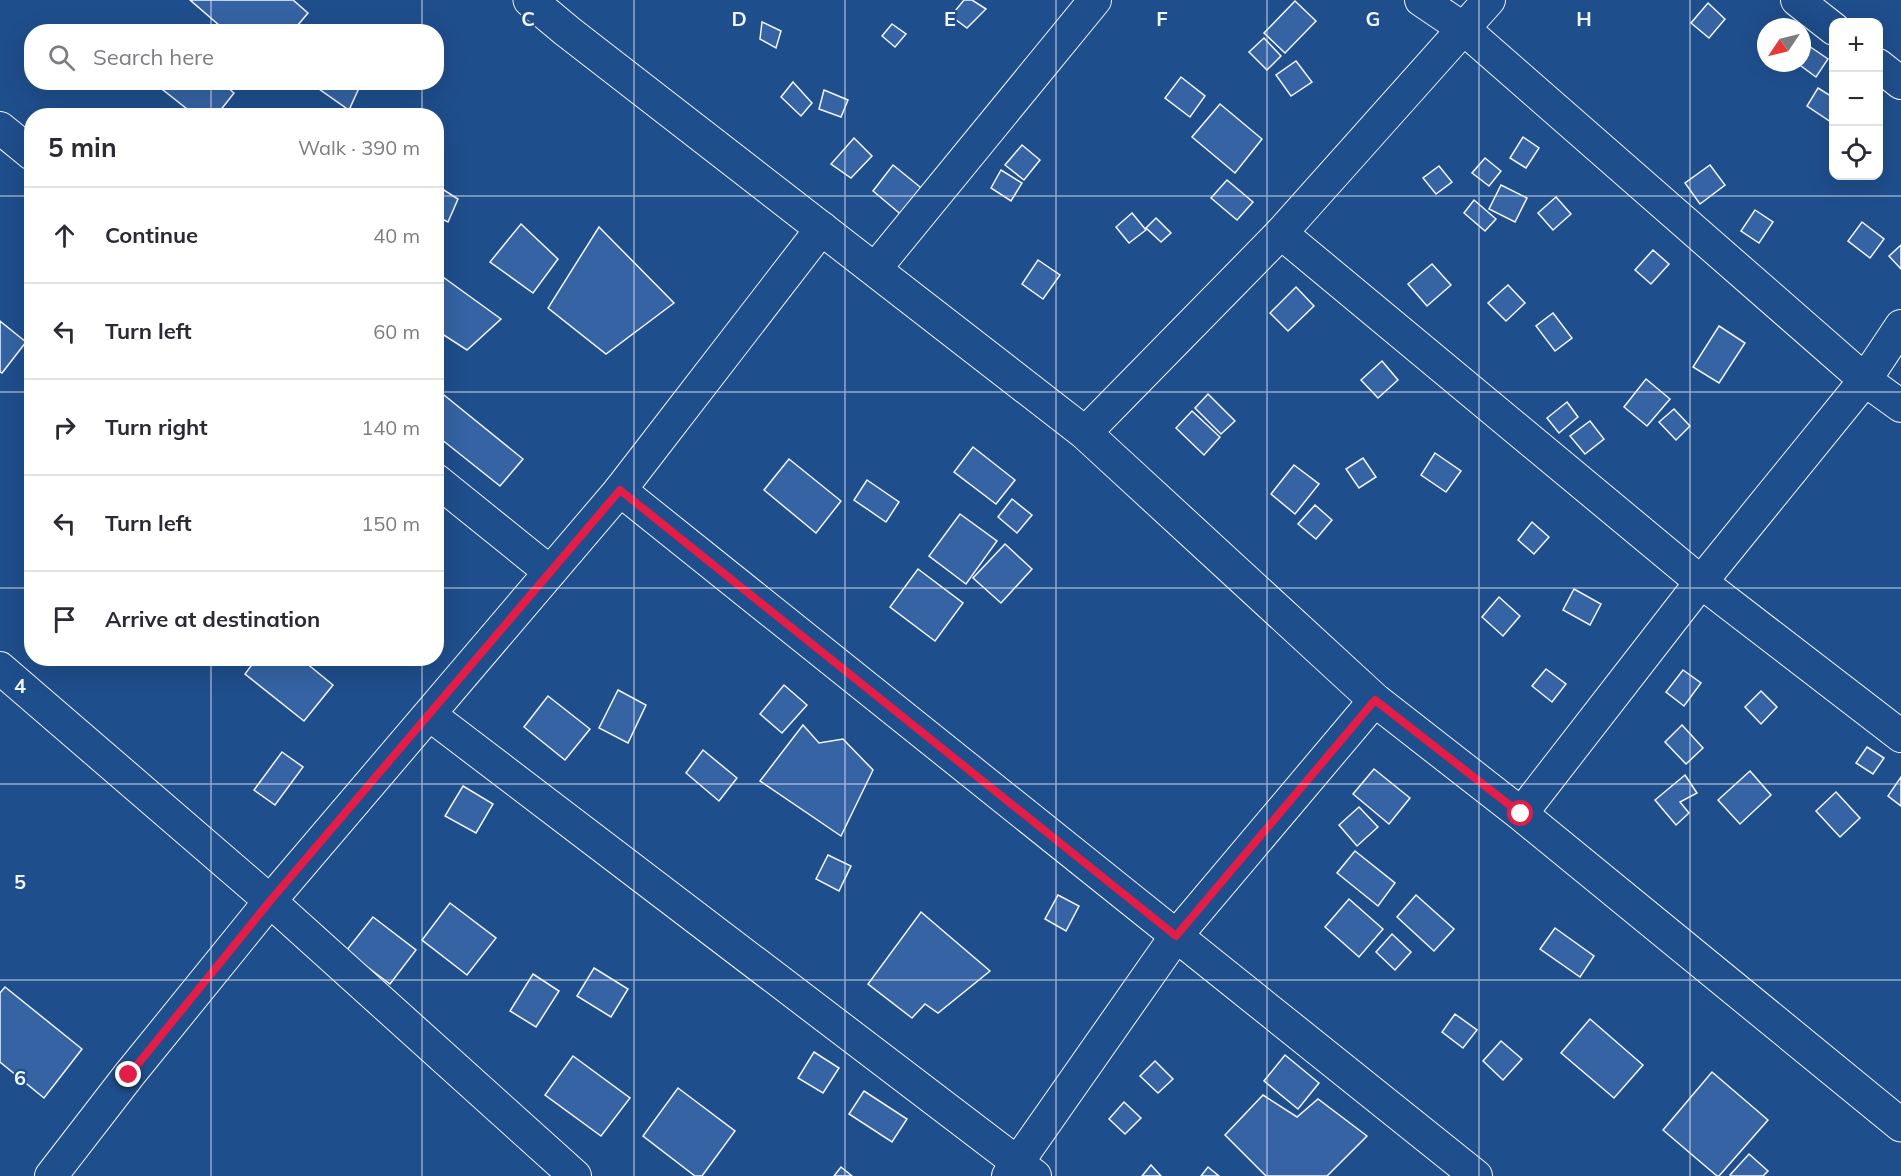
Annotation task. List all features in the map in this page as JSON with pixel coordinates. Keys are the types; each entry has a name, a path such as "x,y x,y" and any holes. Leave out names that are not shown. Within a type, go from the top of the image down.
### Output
{"street":[{"path":"530,0 1085,433 1375,700 1521,814 1901,1125"},
{"path":"875,269 1095,0"},
{"path":"1421,0 1464,29 1865,380 1901,406"},
{"path":"1085,433 1281,233 1489,0"},
{"path":"1797,0 1829,26"},
{"path":"1883,69 1901,83"},
{"path":"0,128 24,148"},
{"path":"51,1176 129,1075 270,901 620,490 822,228"},
{"path":"1281,233 1701,582 1901,736"},
{"path":"1521,814 1701,582 1865,380 1901,326"},
{"path":"444,486 550,572"},
{"path":"620,490 1476,1176"},
{"path":"0,668 270,901 575,1176"},
{"path":"430,715 1021,1172 1176,936 1375,700"}],"building":[{"path":"190,0 293,0 308,13 299,24 218,24"},
{"path":"964,0 972,0 986,9 967,28 951,16"},
{"path":"1295,1 1316,21 1285,53 1264,33"},
{"path":"1708,3 1725,19 1709,38 1691,23"},
{"path":"762,22 781,31 776,48 760,39"},
{"path":"892,24 906,34 895,47 882,36"},
{"path":"1264,38 1281,56 1267,70 1249,52"},
{"path":"1811,47 1828,59 1816,77 1809,72"},
{"path":"1296,61 1312,82 1291,96 1276,75"},
{"path":"1181,77 1205,96 1190,117 1165,98"},
{"path":"793,82 812,103 801,116 781,97"},
{"path":"1818,88 1829,95 1829,121 1807,106"},
{"path":"163,90 230,90 234,93 222,108 186,108"},
{"path":"320,90 358,90 350,108 346,108"},
{"path":"824,90 848,100 841,117 819,109"},
{"path":"1220,104 1262,139 1235,173 1192,137"},
{"path":"1523,137 1539,148 1526,168 1510,158"},
{"path":"854,138 872,156 851,178 831,164"},
{"path":"1022,145 1040,160 1024,180 1005,165"},
{"path":"1485,158 1501,171 1489,186 1472,173"},
{"path":"893,165 925,191 904,217 873,191"},
{"path":"1710,165 1725,185 1700,204 1685,183"},
{"path":"1439,166 1452,182 1436,194 1423,178"},
{"path":"1001,170 1022,183 1011,201 991,188"},
{"path":"1227,180 1253,202 1237,220 1211,198"},
{"path":"1501,185 1527,198 1515,222 1489,209"},
{"path":"444,190 458,199 448,222 444,220"},
{"path":"1556,197 1571,214 1553,230 1538,213"},
{"path":"1474,200 1496,219 1485,231 1464,213"},
{"path":"1755,210 1773,222 1759,243 1741,231"},
{"path":"1132,213 1146,230 1129,243 1116,227"},
{"path":"1156,218 1171,233 1161,242 1146,228"},
{"path":"1862,222 1884,239 1870,258 1848,241"},
{"path":"521,224 558,259 533,293 490,262"},
{"path":"599,227 674,303 606,354 548,308"},
{"path":"1901,245 1901,269 1889,256"},
{"path":"1653,250 1669,264 1651,284 1635,270"},
{"path":"1038,260 1060,275 1043,299 1022,284"},
{"path":"1432,264 1451,285 1427,306 1408,284"},
{"path":"444,278 501,319 467,350 444,335"},
{"path":"1508,285 1525,303 1506,321 1488,303"},
{"path":"1296,287 1314,306 1288,331 1270,313"},
{"path":"1553,313 1572,338 1555,351 1536,326"},
{"path":"0,321 24,340 24,345 2,373 0,372"},
{"path":"1719,326 1745,343 1719,383 1693,367"},
{"path":"1382,361 1398,380 1378,398 1361,380"},
{"path":"1646,379 1670,399 1647,426 1624,407"},
{"path":"1208,394 1235,421 1221,434 1195,408"},
{"path":"444,395 523,459 500,486 444,441"},
{"path":"1567,402 1578,417 1559,433 1547,418"},
{"path":"1674,409 1690,426 1676,440 1659,422"},
{"path":"1192,411 1220,437 1204,455 1176,428"},
{"path":"1590,421 1604,439 1585,454 1570,436"},
{"path":"973,447 1015,480 996,504 954,472"},
{"path":"1435,453 1461,471 1446,492 1421,475"},
{"path":"1363,458 1376,477 1359,488 1346,469"},
{"path":"789,459 841,501 816,533 764,490"},
{"path":"1294,465 1319,484 1295,514 1271,494"},
{"path":"867,480 899,502 886,522 854,500"},
{"path":"1012,499 1032,515 1017,533 998,517"},
{"path":"1315,505 1332,520 1316,539 1298,524"},
{"path":"960,514 997,541 966,584 929,556"},
{"path":"1532,522 1549,537 1534,554 1518,540"},
{"path":"1005,544 1032,569 1001,603 973,578"},
{"path":"918,569 963,603 935,641 890,607"},
{"path":"1574,589 1601,604 1590,625 1563,610"},
{"path":"1499,597 1520,616 1503,636 1482,617"},
{"path":"251,666 310,666 333,685 304,721 245,674"},
{"path":"1546,669 1566,684 1552,702 1532,686"},
{"path":"1683,670 1701,683 1684,706 1666,692"},
{"path":"784,685 807,705 782,733 760,714"},
{"path":"618,690 646,705 628,743 599,728"},
{"path":"1761,691 1777,707 1761,724 1745,707"},
{"path":"548,696 590,729 565,760 524,727"},
{"path":"803,725 819,743 843,739 873,770 841,836 760,781"},
{"path":"1682,725 1703,748 1686,764 1665,742"},
{"path":"1867,747 1884,758 1873,774 1856,763"},
{"path":"703,750 737,778 719,801 686,773"},
{"path":"282,752 303,767 275,805 254,790"},
{"path":"1374,769 1410,798 1389,824 1353,794"},
{"path":"1750,771 1771,795 1740,824 1718,800"},
{"path":"1685,775 1697,793 1680,802 1689,813 1676,825 1655,800"},
{"path":"1901,777 1901,806 1888,796"},
{"path":"463,786 493,804 476,833 445,816"},
{"path":"1836,792 1860,818 1840,837 1816,811"},
{"path":"1359,807 1378,827 1357,846 1339,825"},
{"path":"1355,851 1395,883 1378,906 1337,873"},
{"path":"828,855 851,866 839,891 816,879"},
{"path":"1058,895 1079,906 1066,931 1045,919"},
{"path":"1416,895 1454,929 1434,951 1397,917"},
{"path":"1349,899 1383,929 1359,957 1325,927"},
{"path":"450,903 496,938 467,975 422,940"},
{"path":"921,912 990,971 938,1013 925,1004 912,1018 868,984"},
{"path":"373,917 416,950 390,984 346,951"},
{"path":"1555,928 1594,956 1580,977 1540,949"},
{"path":"1392,934 1411,952 1395,970 1376,952"},
{"path":"594,968 628,989 611,1017 577,996"},
{"path":"533,974 559,991 536,1027 510,1011"},
{"path":"5,987 82,1049 44,1098 0,1062 0,993"},
{"path":"1455,1014 1477,1030 1463,1048 1442,1032"},
{"path":"1590,1019 1643,1065 1614,1098 1561,1053"},
{"path":"1501,1041 1522,1059 1503,1080 1483,1061"},
{"path":"814,1052 839,1068 823,1093 798,1078"},
{"path":"1285,1055 1319,1083 1298,1109 1264,1081"},
{"path":"573,1056 630,1098 601,1136 545,1095"},
{"path":"1155,1061 1173,1079 1158,1093 1140,1076"},
{"path":"1712,1072 1768,1120 1719,1176 1663,1130"},
{"path":"678,1088 735,1131 702,1176 695,1176 643,1136"},
{"path":"864,1091 907,1119 892,1142 849,1114"},
{"path":"1263,1095 1297,1117 1318,1099 1367,1136 1327,1176 1266,1176 1225,1135"},
{"path":"1124,1102 1141,1118 1125,1134 1109,1119"},
{"path":"1749,1154 1768,1171 1763,1176 1731,1176 1730,1175"},
{"path":"1151,1165 1161,1176 1142,1176"},
{"path":"841,1167 852,1176 834,1176"},
{"path":"1208,1167 1219,1176 1201,1176"}],"route":[{"path":"129,1075 270,901 620,490 1176,936 1375,700 1521,814"}]}
